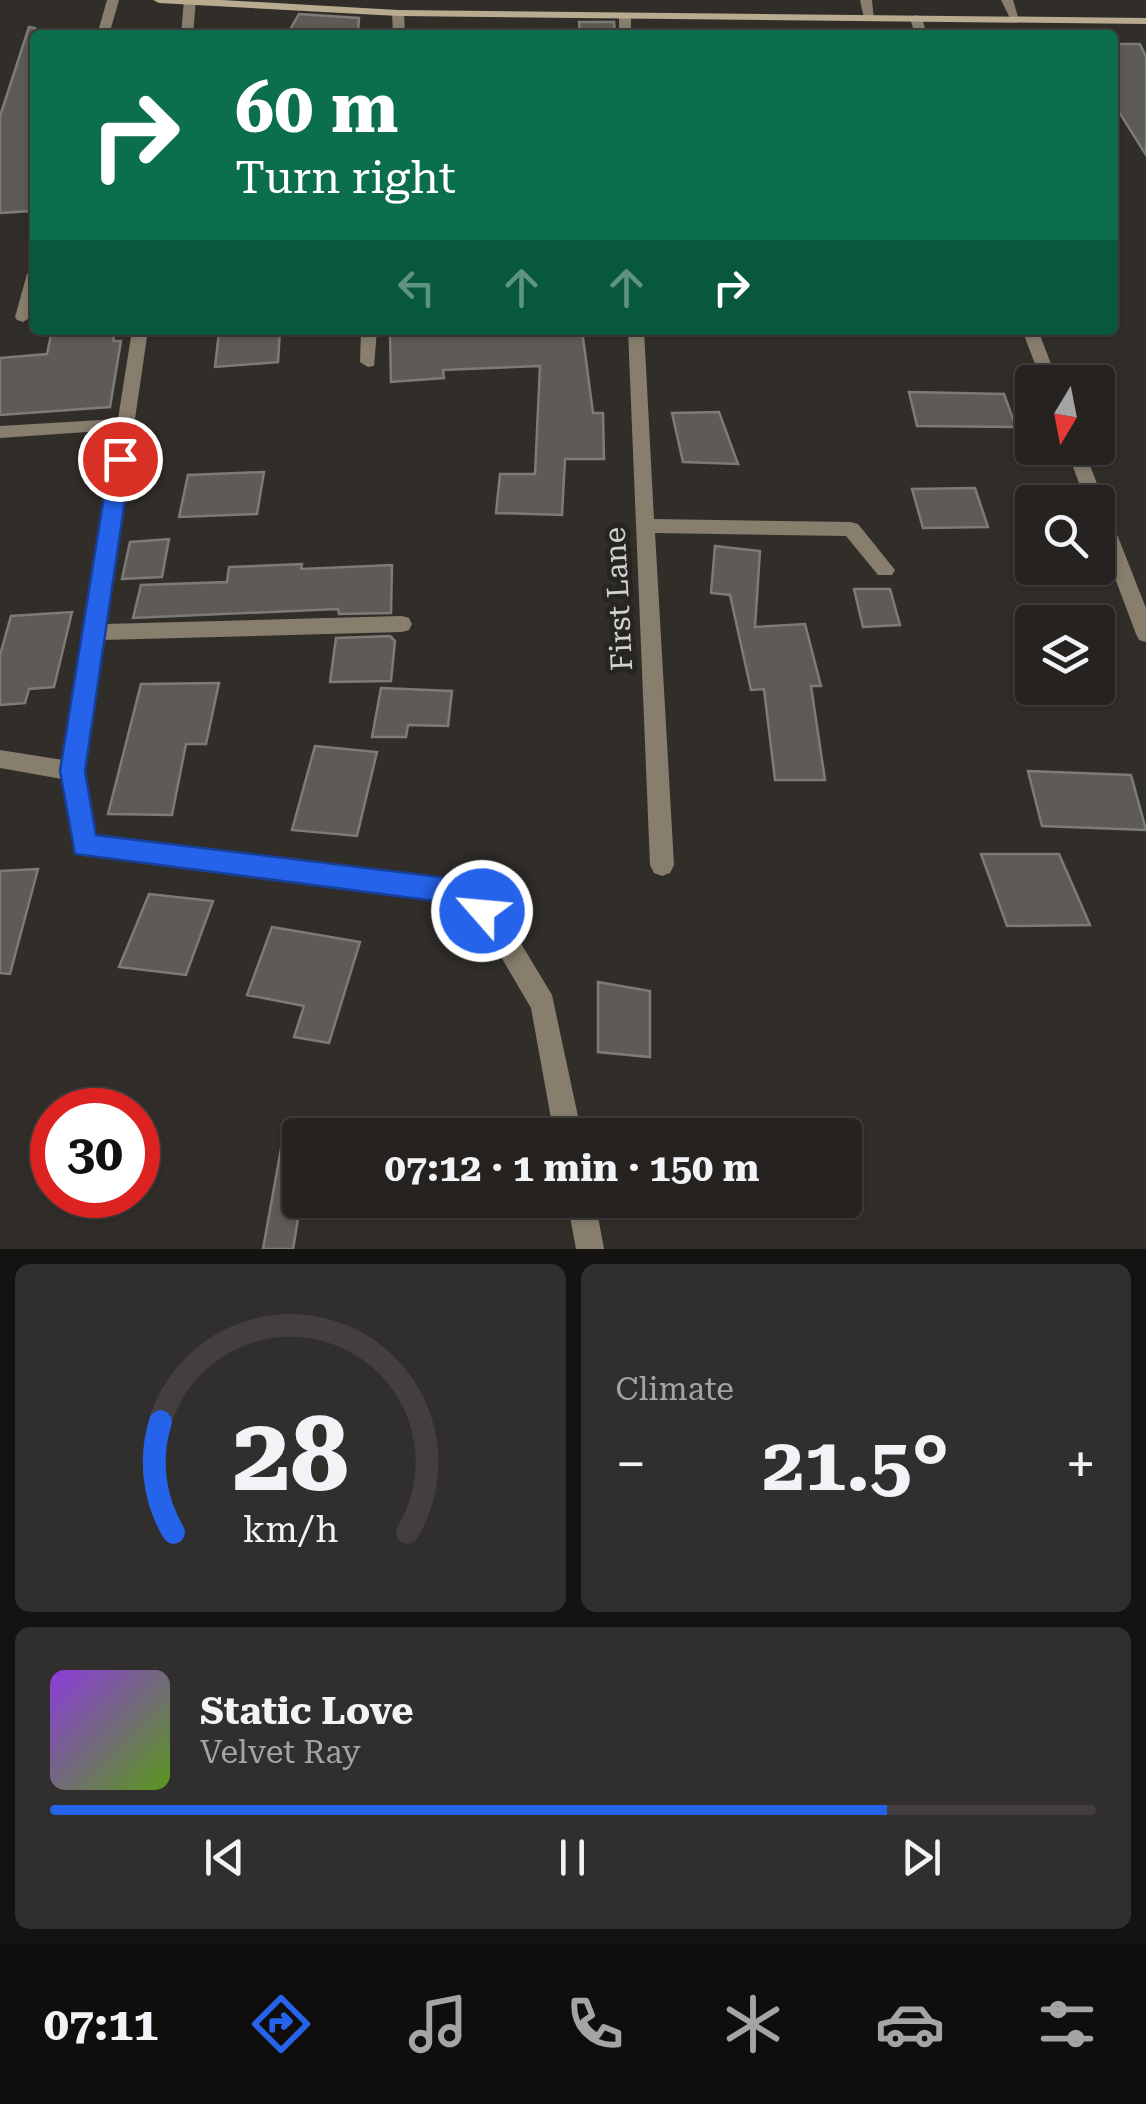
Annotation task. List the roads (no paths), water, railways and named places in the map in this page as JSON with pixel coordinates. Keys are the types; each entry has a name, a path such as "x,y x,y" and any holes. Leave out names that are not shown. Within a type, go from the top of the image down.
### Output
{"street":[{"path":"104,30 113,0"},
{"path":"159,0 398,13 1146,21"},
{"path":"866,0 870,18"},
{"path":"1007,0 1015,18"},
{"path":"188,30 191,2"},
{"path":"398,13 399,30"},
{"path":"625,16 626,30"},
{"path":"916,18 920,30"},
{"path":"23,317 30,292"},
{"path":"139,335 72,771 84,846 464,892 499,930 543,1004 565,1118"},
{"path":"368,362 369,335"},
{"name":"First Lane","path":"636,335 662,865"},
{"path":"1032,335 1043,365"},
{"path":"0,432 126,424"},
{"path":"644,526 852,529 886,570"},
{"path":"1115,554 1146,634"},
{"path":"95,632 402,624"},
{"path":"0,759 72,771"},
{"path":"584,1218 590,1249"}]}
